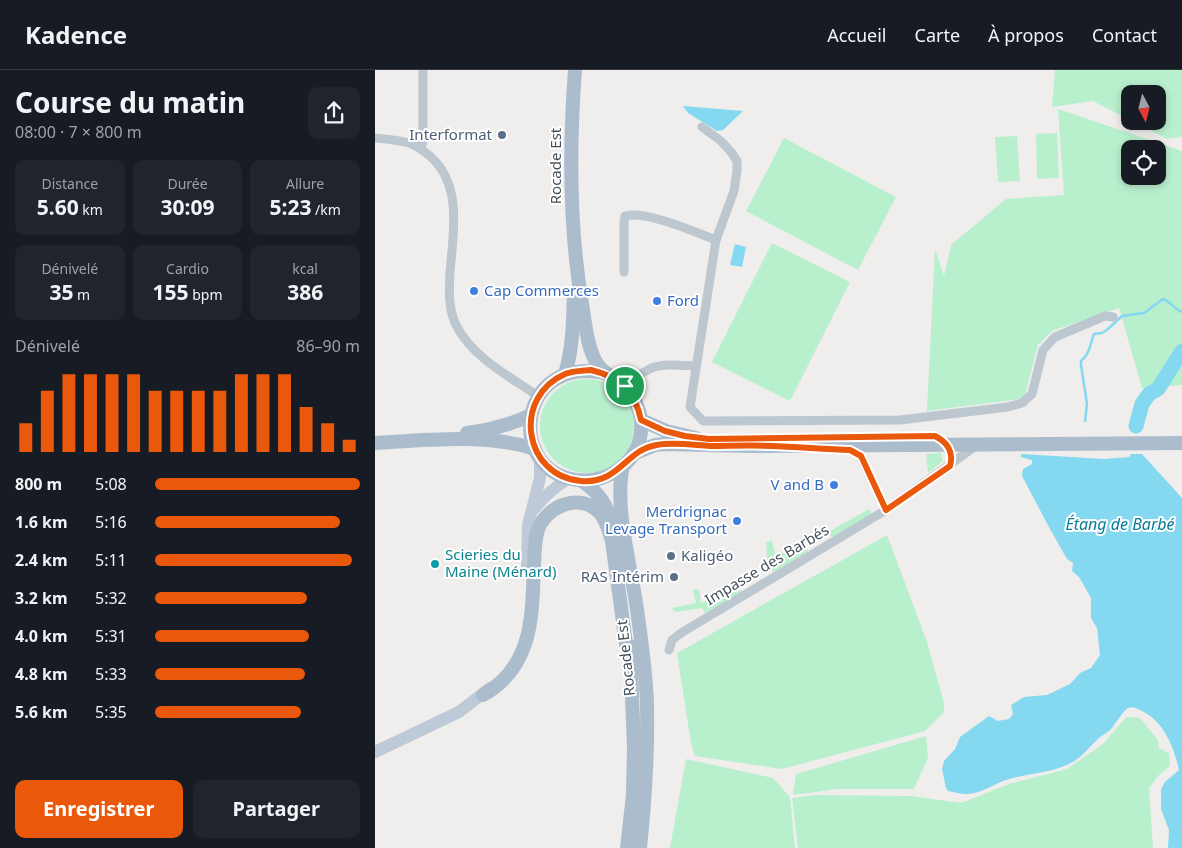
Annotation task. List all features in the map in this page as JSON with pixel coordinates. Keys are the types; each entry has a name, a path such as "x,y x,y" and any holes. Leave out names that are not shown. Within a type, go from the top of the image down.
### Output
{"main road":[{"name":"Rocade Est","path":"575,70 571,202 575,263"},
{"path":"575,263 587,338 593,356 604,373"},
{"path":"565,374 573,339 575,263"},
{"path":"531,512 555,486 575,480 597,480 611,475 623,466 633,454 641,432 641,420 633,396 625,386 615,379 604,373 591,370 565,374 550,383 538,396 531,415 530,432 538,453 548,467 558,474 575,480"},
{"path":"411,441 492,430 512,424 531,415"},
{"path":"641,420 665,431 709,439 940,440 979,444 1071,445 1182,443"},
{"path":"633,454 655,445 664,444 769,446 1182,435"},
{"path":"375,443 493,440 516,442 538,453"},
{"path":"483,695 509,666 524,629 527,609 528,525 540,478 538,453"},
{"name":"Rocade Est","path":"623,466 620,493 638,616 647,702 646,794 640,848"},
{"name":"Rocade Est","path":"575,480 594,490 604,501 609,512 630,643 634,756 633,795 627,848"},
{"path":"375,752 459,712 497,687 510,673 517,663 527,639 533,615 535,543 540,524 554,508 563,504 576,502 590,505 600,513 607,525 612,541 629,654"}],"street":[{"path":"421,149 423,142 423,70"},
{"path":"702,127 721,141 737,161 734,191 716,240 705,318 689,407 703,421 910,419 1008,407 1022,403 1032,394 1043,350 1055,337 1105,316 1113,317"},
{"path":"375,138 408,143 421,149 435,161 444,173 452,199 453,234 449,294 451,310 456,325 479,354 538,396"},
{"path":"624,272 625,216 631,214 656,219 716,240"},
{"path":"625,386 652,367 664,364 696,366"},
{"path":"940,440 952,454 950,466"},
{"name":"Impasse des Barbés","path":"669,650 672,640 681,633 886,510 979,444"},
{"path":"769,446 850,450 858,454 886,510"}],"green space":[{"path":"1055,70 1182,70 1182,137 1167,139 1150,130 1166,130 1166,85 1121,85 1121,115 1093,101 1052,107"},
{"path":"1058,109 1150,140 1121,140 1121,185 1166,185 1166,146 1182,151 1182,385 1142,388 1119,308 1052,331 1038,345 1025,395 1020,399 927,411 935,249 944,276 951,245 1006,199 1064,195"},
{"path":"1057,133 1059,178 1037,179 1036,134"},
{"path":"1017,136 1020,181 998,182 995,137"},
{"path":"784,138 896,197 858,270 746,211"},
{"path":"772,243 850,282 790,401 712,362"},
{"path":"587,379 605,383 620,393 630,408 634,426 630,444 620,459 605,469 587,473 569,469 554,459 544,444 540,426 544,408 554,393 569,383"},
{"path":"941,453 943,461 928,473 926,454"},
{"path":"869,509 872,514 833,537 827,534 826,525 830,531"},
{"path":"887,535 927,642 944,703 944,712 925,731 782,769 695,756 691,743 677,653"},
{"path":"772,540 775,554 782,552 787,555 797,549 800,544 805,545 808,551 777,571 772,571 768,568 766,542"},
{"path":"699,589 701,603 741,590 742,592 705,613 702,608 675,612 672,608 696,603 693,590"},
{"path":"1126,717 1140,718 1158,740 1159,748 1169,753 1170,766 1159,775 1149,788 1153,848 798,848 792,798 814,795 911,796 961,803 1009,784 1067,769 1103,744"},
{"path":"926,736 928,758 914,789 838,789 793,795 796,774"},
{"path":"686,759 773,778 790,797 795,848 670,848"}],"water":[{"path":"683,106 743,111 723,130 717,131 688,113"},
{"path":"735,244 746,247 742,267 730,265"},
{"name":"Étang de Barbé","path":"1021,454 1104,459 1142,454 1182,498 1182,848 1168,848 1169,830 1161,809 1161,789 1165,782 1179,770 1171,744 1162,728 1150,716 1135,708 1130,707 1127,709 1110,730 1081,756 1065,766 1009,779 972,794 948,791 946,788 942,769 944,761 955,749 960,737 989,716 998,721 1009,719 1013,714 1011,705 1024,697 1047,695 1070,684 1080,673 1091,668 1100,655 1097,628 1091,618 1091,598 1079,577 1072,571 1073,563 1067,559 1022,476 1023,469 1032,464 1032,460 1021,457"}],"waterway":[{"path":"1085,421 1087,404 1081,361 1088,352 1094,334 1102,333 1122,316 1144,313 1163,299 1182,312"},
{"path":"1136,426 1142,404 1149,394 1158,389 1182,351"}],"place":[{"name":"Interformat","path":"502,135"},
{"name":"Cap Commerces","path":"474,291"},
{"name":"Ford","path":"657,301"},
{"name":"V and B","path":"834,485"},
{"name":"Merdrignac Levage Transport","path":"737,521"},
{"name":"Kaligéo","path":"671,556"},
{"name":"Scieries du Maine (Ménard)","path":"435,564"},
{"name":"RAS Intérim","path":"674,577"}],"route":[{"path":"591,370 604,373 625,386 633,396 641,420 665,431 685,436 748,440 935,436 942,440 952,454 950,466 886,510 861,456 850,450 664,444 647,447 633,454 623,466 611,475 597,480 582,481 569,478 558,474 548,467 535,449 530,432 531,415 534,405 538,396 550,383 565,374 591,370"}]}
